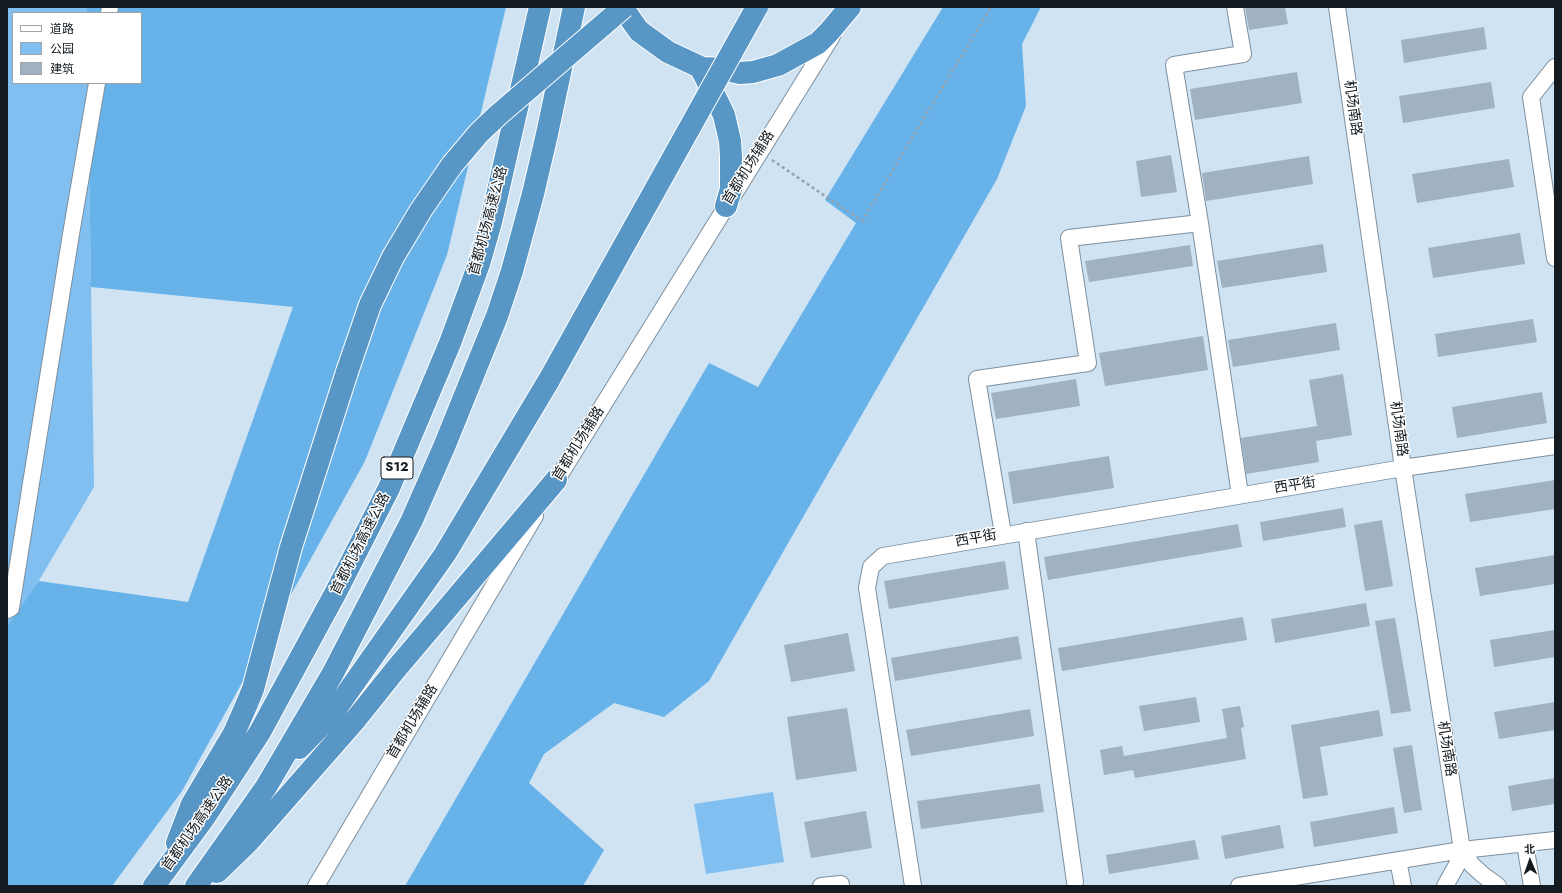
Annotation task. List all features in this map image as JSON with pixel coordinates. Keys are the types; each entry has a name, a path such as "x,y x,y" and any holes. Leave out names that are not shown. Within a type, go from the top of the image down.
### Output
{"highway":[{"name":"首都机场高速公路","path":"158,880 204,818 260,732 336,592 389,488 450,343 480,264 540,7"},
{"name":"S12","path":"196,886 266,787 333,673 412,520 457,418 497,316 512,271 533,194 574,7"},
{"path":"158,880 170,861 192,804 234,733 253,689 291,547 347,372 370,306 393,257 421,210 452,165 479,133 498,115 623,7 639,31 668,52 700,67 722,69 740,73 753,72 778,65 818,43 850,7"},
{"path":"266,787 301,745 333,713 445,554 549,380 757,7"},
{"path":"700,67 724,115 729,134 732,156 732,176 731,189 726,206"},
{"path":"201,886 240,850 356,719 401,663 556,480"}],"street":[{"name":"首都机场辅路","path":"316,886 556,480 850,7"},
{"path":"1235,7 1244,54 1174,65 1200,223 1240,495"},
{"name":"机场南路","path":"1337,7 1403,468 1462,850 1472,865 1498,886"},
{"path":"1555,67 1531,97 1555,258"},
{"path":"7,610 11,608 71,234 97,84"},
{"path":"1003,534 977,379 1088,363 1068,238 1200,223"},
{"name":"西平街","path":"912,886 867,588 871,567 883,556 1003,534 1403,468 1555,446"},
{"path":"1026,531 1075,882"},
{"path":"1239,886 1462,850 1555,840"},
{"path":"1525,844 1532,886"},
{"path":"1445,886 1459,861 1462,850"},
{"path":"1398,860 1403,886"},
{"path":"821,886 841,884 841,886"}],"path":[{"path":"771,159 862,221 991,7"}],"green space":[{"path":"7,7 87,7 87,12 12,12 12,84 88,84 94,487 7,635"},
{"path":"773,792 784,862 706,874 694,804"}],"shaded area":[{"path":"87,7 506,7 447,255 365,461 182,791 112,886 7,886 7,627 39,581 188,602 293,307 91,287 88,84 142,84 142,12 87,12"},
{"path":"943,7 1041,7 1022,44 1026,106 997,179 709,681 664,717 614,703 544,754 529,783 604,850 583,886 405,886 709,363 758,387 856,223 825,200"}],"building":[{"path":"1245,7 1285,7 1288,24 1249,30"},
{"path":"1484,27 1487,49 1404,63 1401,40"},
{"path":"1297,72 1302,103 1195,120 1190,89"},
{"path":"1491,82 1495,108 1403,123 1399,96"},
{"path":"1171,155 1177,192 1141,197 1136,161"},
{"path":"1309,156 1313,184 1206,201 1202,173"},
{"path":"1509,159 1514,187 1417,203 1412,174"},
{"path":"1520,233 1525,264 1433,278 1428,248"},
{"path":"1323,244 1327,272 1222,288 1217,261"},
{"path":"1190,245 1193,266 1089,282 1085,261"},
{"path":"1533,319 1537,342 1438,357 1435,334"},
{"path":"1336,323 1340,350 1233,367 1228,340"},
{"path":"1203,336 1208,370 1105,386 1099,353"},
{"path":"1343,374 1352,435 1316,441 1319,462 1246,474 1241,438 1317,426 1309,380"},
{"path":"1076,379 1080,406 996,419 991,393"},
{"path":"1542,392 1547,423 1457,438 1452,407"},
{"path":"1109,456 1114,488 1013,504 1008,472"},
{"path":"1555,480 1555,509 1470,522 1465,494"},
{"path":"1343,508 1346,527 1263,541 1260,522"},
{"path":"1382,520 1393,586 1365,591 1354,525"},
{"path":"1238,524 1242,547 1048,580 1044,557"},
{"path":"1555,555 1555,584 1480,596 1475,568"},
{"path":"1005,561 1009,589 889,609 884,581"},
{"path":"1366,603 1370,626 1275,643 1271,619"},
{"path":"1243,617 1247,640 1062,671 1058,648"},
{"path":"1395,618 1411,711 1391,714 1375,621"},
{"path":"1555,630 1555,657 1494,667 1490,640"},
{"path":"848,633 855,671 791,682 784,645"},
{"path":"1018,636 1022,659 895,681 891,658"},
{"path":"1196,697 1200,722 1144,731 1139,706"},
{"path":"1555,702 1555,730 1499,739 1494,712"},
{"path":"1240,706 1244,727 1241,728 1246,759 1135,778 1133,770 1104,775 1100,750 1122,746 1124,756 1227,738 1222,709"},
{"path":"847,708 857,771 796,780 787,717"},
{"path":"1030,709 1034,736 911,756 906,730"},
{"path":"1379,710 1383,736 1320,747 1328,795 1303,799 1291,725"},
{"path":"1412,745 1422,810 1404,813 1393,748"},
{"path":"1555,778 1555,804 1512,811 1508,786"},
{"path":"1040,784 1044,812 921,829 917,801"},
{"path":"1394,807 1398,833 1314,847 1310,822"},
{"path":"866,811 872,848 811,858 804,822"},
{"path":"1280,825 1284,848 1225,859 1221,836"},
{"path":"1195,840 1199,859 1109,874 1106,855"}]}
